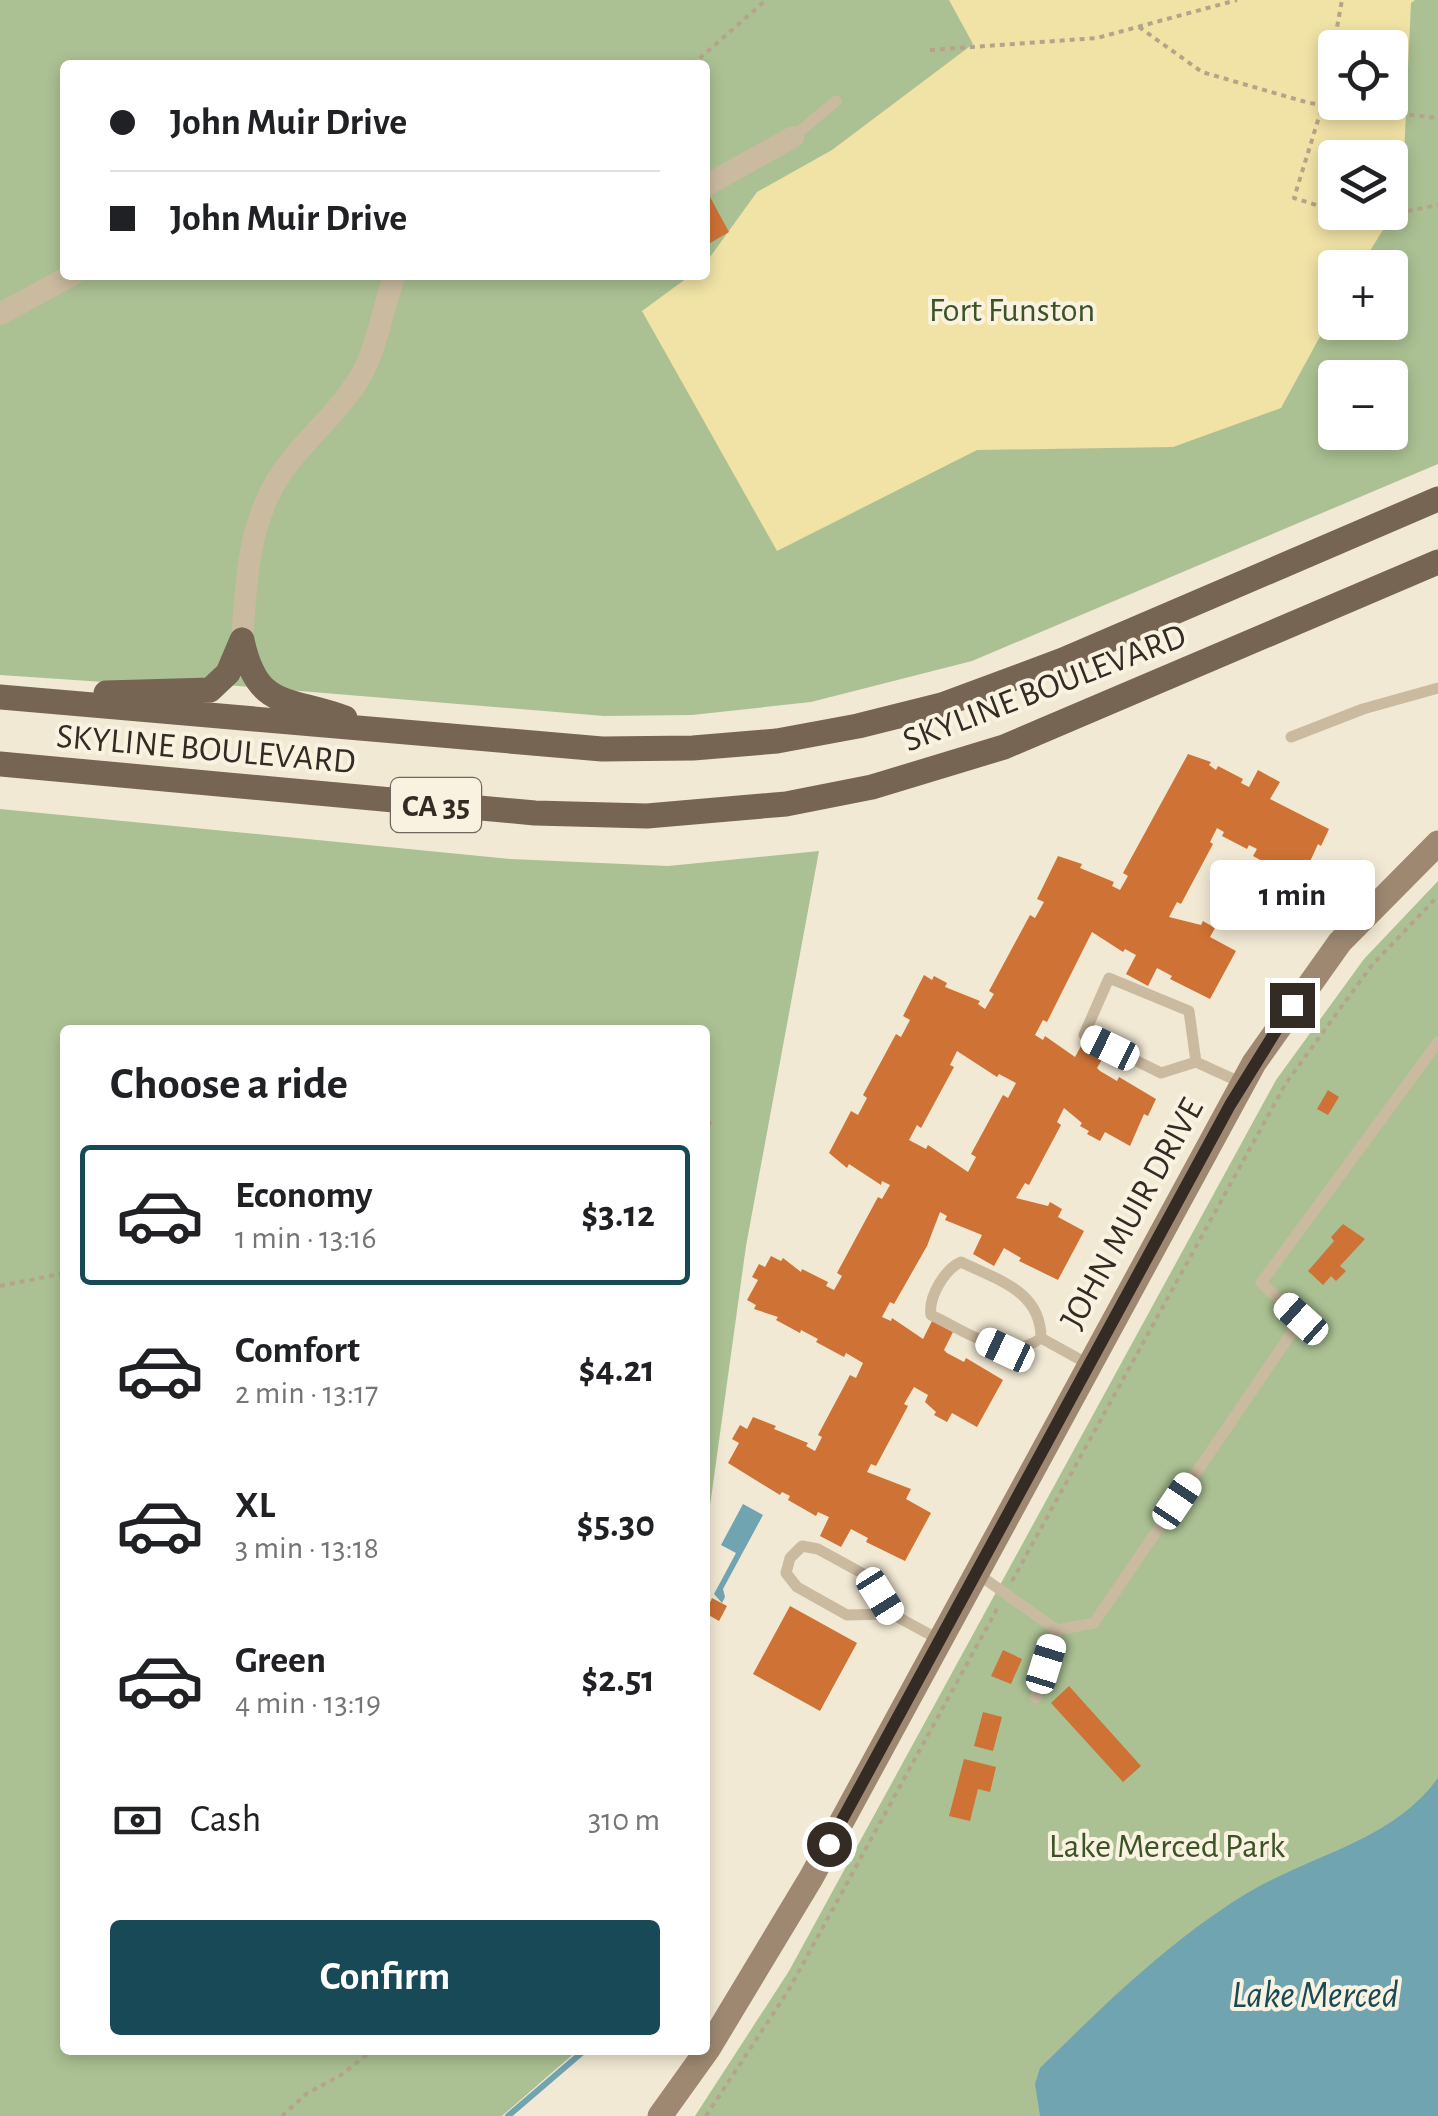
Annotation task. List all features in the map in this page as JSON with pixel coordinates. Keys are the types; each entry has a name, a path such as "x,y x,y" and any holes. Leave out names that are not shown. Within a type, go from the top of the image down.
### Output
{"main road":[{"name":"SKYLINE BOULEVARD","path":"3,698 378,731 648,749 763,742 858,726 942,705 1022,676 1438,499"},
{"name":"SKYLINE BOULEVARD","path":"0,764 535,813 647,816 786,804 872,787 1004,747 1438,562"},
{"path":"3,698 210,690 228,673 242,640"},
{"path":"242,640 249,670 268,694 378,731"}],"street":[{"path":"710,183 793,137"},
{"path":"0,314 63,280"},
{"path":"242,640 249,557 260,512 280,474 364,370 393,280"},
{"name":"JOHN MUIR DRIVE","path":"710,2046 811,1878 1242,1083 1292,1005 1340,942 1438,842"},
{"name":"JOHN MUIR DRIVE","path":"660,2116 704,2055"}],"lane":[{"path":"793,137 836,100"},
{"path":"1291,737 1362,709 1438,688"},
{"path":"1196,1062 1189,1011 1110,978 1084,1035 1161,1074 1196,1062 1242,1083"},
{"path":"975,1572 1056,1630 1094,1623 1301,1319 1261,1283 1438,1042"},
{"path":"961,1262 1032,1302 1041,1320 1040,1338 1025,1350 1005,1350 932,1315 930,1304 950,1267 961,1262"},
{"path":"1040,1338 1088,1364"},
{"path":"892,1614 847,1615 797,1587 786,1573 790,1558 802,1546 835,1558 869,1577 892,1614 938,1639"},
{"path":"1036,1698 1056,1630"}],"path":[{"path":"698,60 766,0"},
{"path":"930,50 1097,38 1236,0"},
{"path":"1337,30 1342,0"},
{"path":"1139,27 1202,72 1318,103"},
{"path":"1408,114 1438,118"},
{"path":"1318,120 1294,198 1318,206"},
{"path":"1408,211 1438,205"},
{"path":"1019,1568 1286,1083 1372,965 1438,896"},
{"path":"0,1286 60,1273"},
{"path":"706,2116 788,1990 1000,1604"},
{"path":"282,2116 306,2094 341,2075 366,2055"}],"green space":[{"name":"Fort Funston","path":"0,0 1438,0 1438,464 972,661 811,702 692,715 604,716 190,682 178,687 0,675"},
{"path":"0,809 511,859 668,866 819,851 746,1246 710,1506 710,1025 60,1025 60,2055 572,2055 502,2116 0,2116"},
{"name":"Lake Merced Park","path":"1438,881 1438,2116 695,2116 789,1971 1276,1080 1364,959"}],"sand":[{"path":"949,0 1415,0 1411,3 1408,68 1408,30 1318,30 1318,120 1406,120 1405,140 1318,140 1318,230 1383,230 1370,250 1318,250 1318,340 1281,408 1173,447 977,450 777,551 642,311 684,280 710,280 710,257 757,192 832,150 973,44"}],"water":[{"path":"743,1504 763,1515 723,1589 722,1603 714,1594 736,1553 721,1545"},
{"name":"Lake Merced","path":"1438,1778 1438,2116 1040,2116 1035,2084 1040,2068 1163,1954 1244,1895 1374,1833 1419,1800"}],"building":[{"path":"710,197 729,232 710,243"},
{"path":"1188,754 1243,779 1241,783 1249,787 1258,770 1280,782 1270,799 1329,829 1303,877 1278,863 1274,872 1260,865 1262,861 1253,856 1257,849 1249,845 1247,849 1222,836 1224,832 1217,828 1210,842 1213,844 1181,904 1177,902 1169,917 1201,925 1203,921 1215,928 1210,937 1236,951 1210,999 1157,968 1148,986 1126,974 1136,955 1125,949 1123,952 1092,932 1047,1022 1043,1020 1035,1035 1043,1040 1045,1036 1075,1057 1085,1039 1107,1051 1097,1068 1100,1071 1117,1081 1119,1077 1156,1099 1148,1116 1144,1114 1130,1146 1105,1132 1100,1141 1087,1134 1089,1131 1080,1126 1082,1123 1064,1108 1057,1122 1061,1125 1029,1185 1025,1183 1016,1198 1048,1206 1050,1202 1062,1209 1058,1217 1084,1231 1058,1280 1019,1261 1021,1258 1004,1248 994,1266 973,1254 982,1235 945,1220 947,1216 940,1212 927,1246 894,1304 890,1302 882,1317 891,1321 892,1318 923,1339 932,1321 953,1332 944,1350 947,1353 964,1362 966,1358 1003,1380 977,1427 952,1413 947,1422 934,1415 936,1412 925,1402 928,1395 914,1387 876,1466 871,1464 867,1472 911,1489 906,1499 931,1513 905,1561 866,1542 868,1538 851,1529 841,1547 820,1536 829,1517 818,1512 816,1516 788,1500 790,1496 782,1492 780,1495 728,1463 739,1443 732,1439 740,1425 747,1429 753,1417 808,1443 806,1446 815,1451 822,1437 818,1435 850,1375 856,1378 863,1363 816,1342 818,1339 776,1320 778,1317 754,1309 756,1305 747,1300 758,1280 752,1277 759,1264 765,1267 771,1256 781,1261 783,1258 801,1272 802,1269 828,1282 826,1286 834,1290 842,1276 837,1273 878,1197 882,1199 890,1185 882,1181 881,1185 849,1164 847,1168 829,1153 851,1111 858,1115 867,1098 863,1095 896,1034 901,1037 910,1020 903,1016 924,975 932,980 934,976 947,983 945,987 980,1001 978,1004 985,1009 994,994 989,991 1030,915 1035,918 1044,902 1037,899 1058,856 1082,864 1080,868 1114,882 1112,886 1120,890 1128,876 1123,873","holes":["957,1051 997,1077 999,1074 1016,1083 1008,1098 1003,1095 971,1154 976,1157 968,1172 928,1145 926,1149 909,1140 917,1125 921,1128 954,1067 950,1065"]},
{"path":"1328,1090 1339,1097 1328,1115 1317,1109"},
{"path":"1343,1224 1365,1239 1340,1266 1346,1271 1336,1281 1331,1276 1323,1285 1308,1271"},
{"path":"712,1598 727,1606 719,1621 710,1616"},
{"path":"790,1606 857,1643 820,1711 753,1674"},
{"path":"1003,1650 1022,1659 1011,1684 991,1676"},
{"path":"1069,1686 1141,1766 1123,1782 1051,1703"},
{"path":"983,1712 1002,1717 993,1751 974,1746"},
{"path":"964,1759 996,1767 990,1792 978,1789 970,1821 949,1816"}],"waterway":[{"path":"508,2116 579,2055"}],"route":[{"path":"829,1844 1230,1105 1292,1005"}]}
